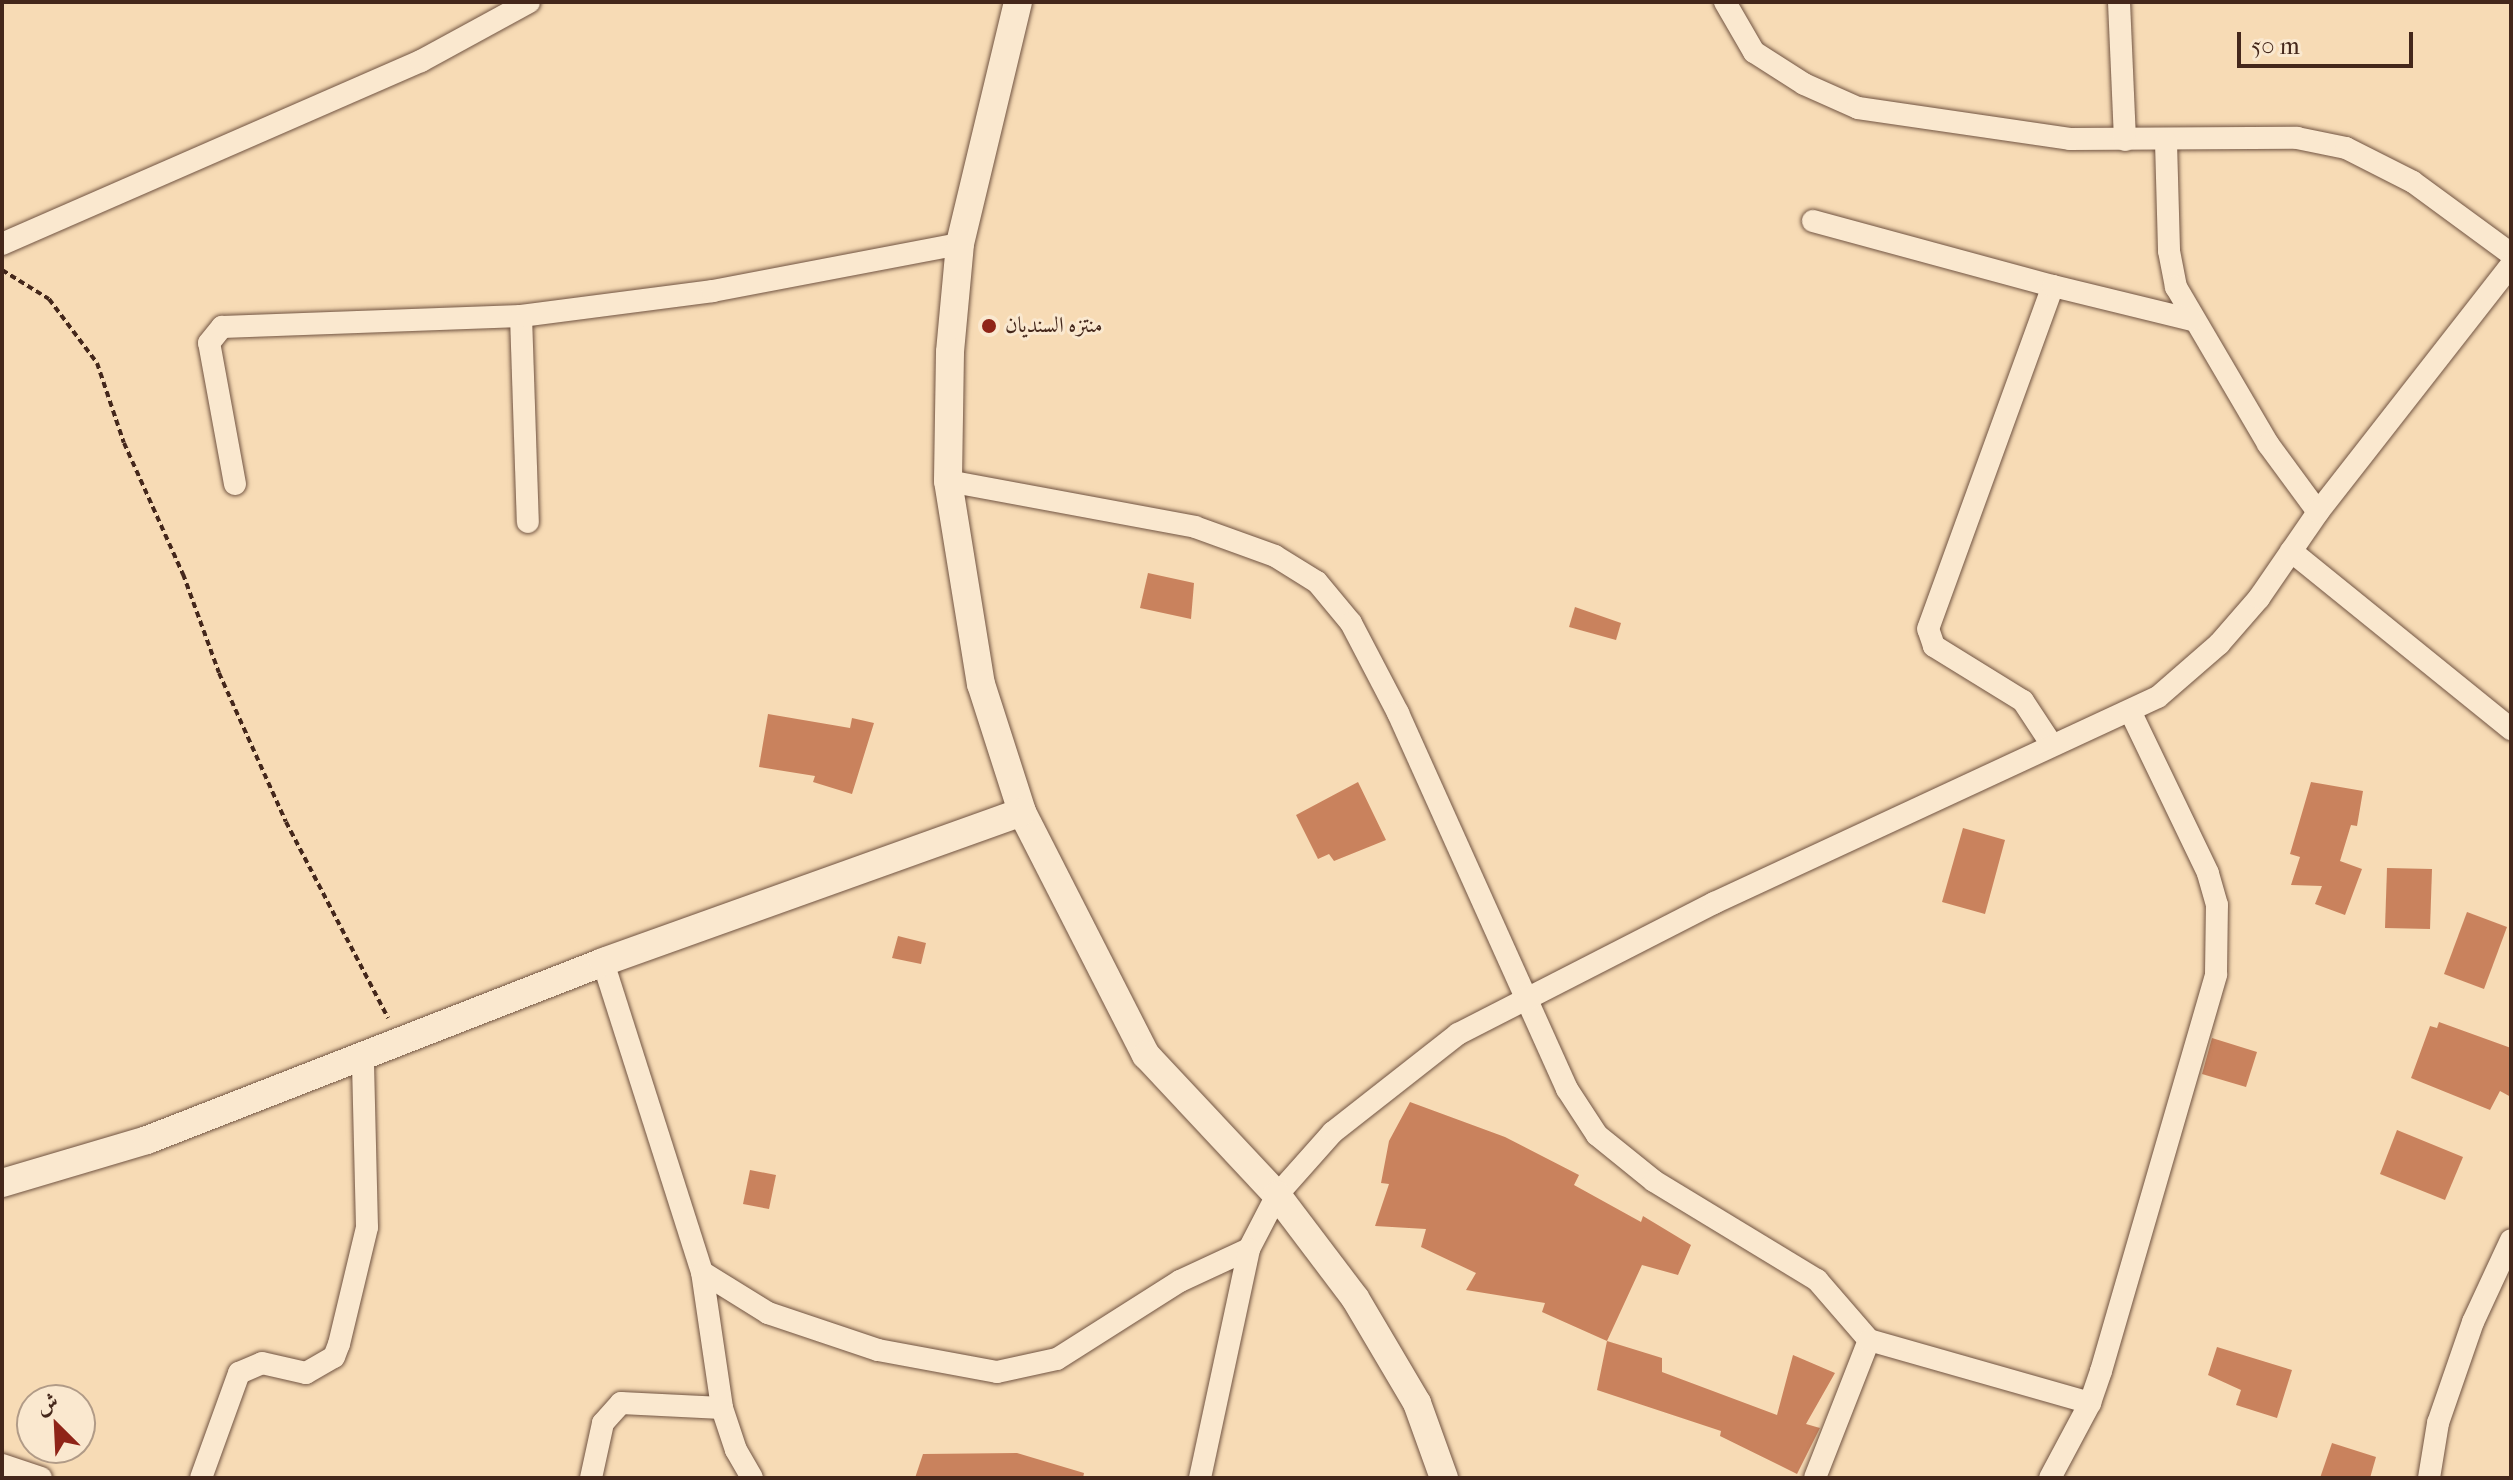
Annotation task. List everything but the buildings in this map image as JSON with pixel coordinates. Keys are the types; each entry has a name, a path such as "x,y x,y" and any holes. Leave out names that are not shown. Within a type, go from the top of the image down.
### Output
{"street":[{"path":"2,244 408,67 529,2"},
{"path":"1018,2 960,244 949,378 948,481 981,684 1022,812 1146,1055 1277,1195 1389,1348 1417,1403 1444,1478"},
{"path":"1725,2 1754,52 1804,84 1858,108 2070,139 2166,142 2297,138 2346,148 2413,182 2511,254"},
{"path":"2119,2 2125,140"},
{"path":"2166,142 2169,251 2176,287 2192,320 2268,444 2318,512"},
{"path":"1813,221 2192,320"},
{"path":"235,484 209,343 222,327 521,316 713,291 960,244"},
{"path":"1200,1478 1249,1249 1277,1195 1333,1132 1458,1034 1525,996 2158,697 2219,644 2511,265"},
{"path":"2052,745 2023,701 1934,646 1928,634 2053,286"},
{"path":"521,316 528,522"},
{"path":"948,481 1195,527 1275,556 1317,582 1351,623 1398,713 1567,1089 1597,1135 1654,1181 1817,1280 1869,1340 2090,1403"},
{"path":"2291,551 2511,729"},
{"path":"2050,1478 2090,1403 2216,974 2219,941 2217,905 2208,873 2130,711"},
{"path":"2,1183 147,1140 363,1059 603,962 1022,812"},
{"path":"603,962 702,1272 722,1408 736,1450 752,1478"},
{"path":"201,1478 239,1373 262,1363 306,1373 334,1357 367,1227 363,1059"},
{"path":"2429,1478 2438,1423 2473,1322 2511,1240"},
{"path":"702,1272 768,1313 878,1350 997,1372 1057,1359 1180,1281 1249,1249"},
{"path":"1815,1478 1869,1340"},
{"path":"591,1478 603,1423 621,1403 722,1408"},
{"path":"2,1465 41,1478"}],"path":[{"path":"2,270 49,299 97,363 124,443 183,574 219,673 286,822 400,1042"}],"place":[{"name":"منتزه السنديان","path":"989,326"}]}
